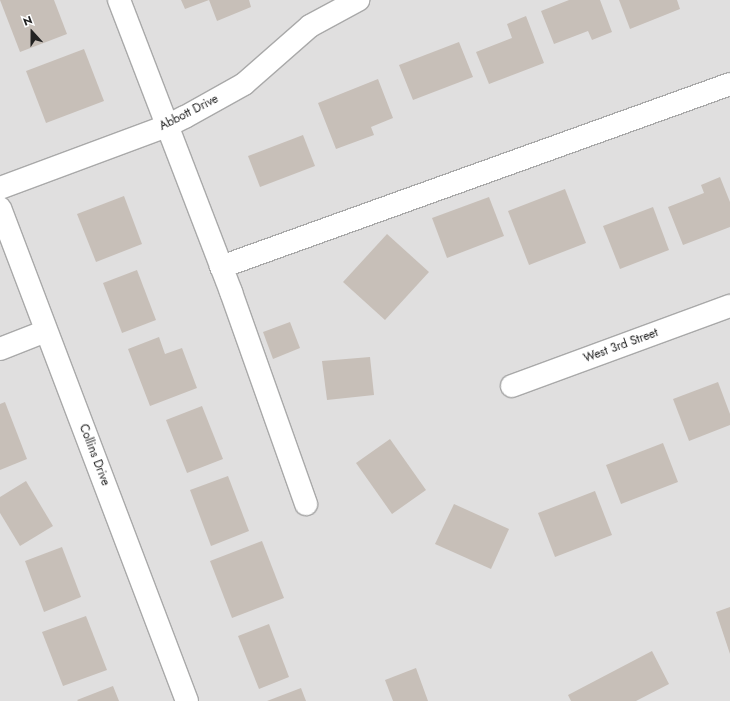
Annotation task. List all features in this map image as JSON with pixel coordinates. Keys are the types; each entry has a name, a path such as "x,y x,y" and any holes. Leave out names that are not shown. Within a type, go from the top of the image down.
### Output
{"street":[{"path":"119,0 221,267 306,504"},
{"name":"Abbott Drive","path":"0,188 167,126 244,84 310,26 325,7 358,0"},
{"path":"221,267 730,84"},
{"name":"Collins Drive","path":"0,208 188,701"},
{"name":"West 3rd Street","path":"512,386 730,306"},
{"path":"0,349 46,331"}],"shaded area":[{"path":"0,0 730,0 730,701 0,701"}],"building":[{"path":"0,0 54,0 67,34 20,52"},
{"path":"181,0 209,0 185,9"},
{"path":"209,0 249,0 251,7 217,21"},
{"path":"569,0 600,0 612,32 592,40 588,31 554,44 541,11"},
{"path":"619,0 677,0 680,9 630,29"},
{"path":"526,16 544,63 489,84 476,52 512,38 507,24"},
{"path":"459,42 473,77 413,100 399,65"},
{"path":"84,49 104,101 46,123 26,71"},
{"path":"378,79 393,118 371,127 374,135 336,149 318,103"},
{"path":"303,135 315,166 260,187 248,156"},
{"path":"720,177 730,202 730,227 683,245 668,207 704,193 701,185"},
{"path":"565,189 586,243 529,265 508,211"},
{"path":"124,196 142,244 96,262 77,214"},
{"path":"489,197 504,236 447,258 432,218"},
{"path":"653,207 669,250 620,269 603,226"},
{"path":"387,234 429,272 385,320 343,282"},
{"path":"137,270 156,320 122,333 103,283"},
{"path":"290,322 300,348 273,359 263,332"},
{"path":"159,337 165,354 182,348 197,388 150,406 128,349"},
{"path":"370,357 374,395 327,400 322,361"},
{"path":"718,382 730,414 730,425 689,441 673,399"},
{"path":"5,402 27,459 0,470 0,404"},
{"path":"202,406 223,459 187,473 166,420"},
{"path":"390,439 426,490 392,514 356,463"},
{"path":"663,443 678,482 621,504 606,465"},
{"path":"228,476 249,531 211,546 190,490"},
{"path":"26,481 53,526 20,546 0,513 0,497"},
{"path":"595,491 612,535 555,557 538,513"},
{"path":"454,504 509,529 491,569 435,544"},
{"path":"262,541 284,598 232,618 210,561"},
{"path":"62,547 81,597 44,612 25,561"},
{"path":"730,607 730,654 716,612"},
{"path":"86,616 107,670 63,686 42,632"},
{"path":"269,624 289,677 259,689 238,636"},
{"path":"652,651 669,684 636,701 571,701 568,695"},
{"path":"416,668 428,701 393,701 385,680"},
{"path":"113,686 119,701 77,700"},
{"path":"301,688 306,701 267,701"}]}
